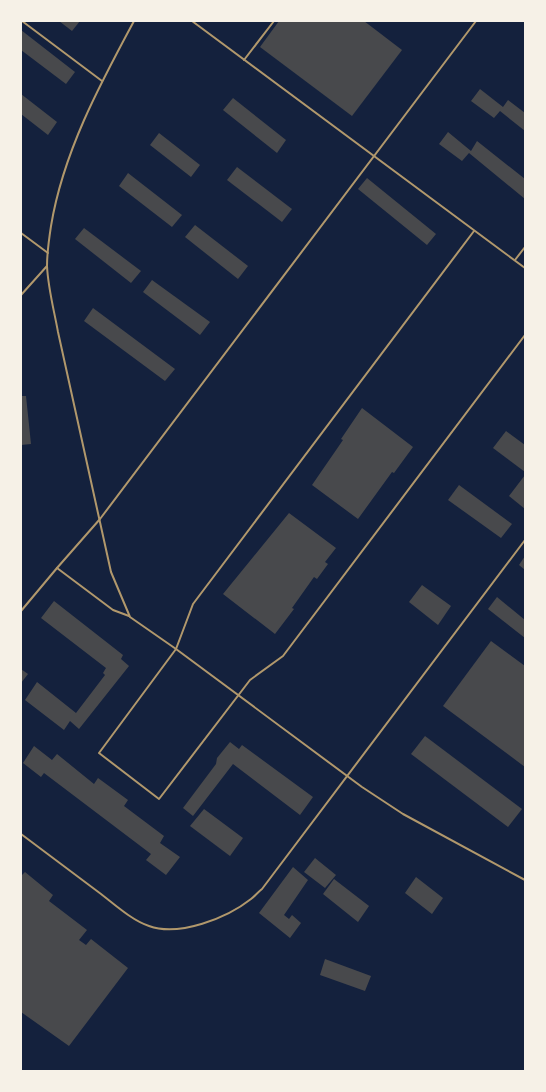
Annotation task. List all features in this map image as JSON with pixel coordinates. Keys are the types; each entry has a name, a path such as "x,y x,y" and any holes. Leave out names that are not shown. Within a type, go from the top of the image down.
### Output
{"lane":[{"path":"22,21 102,81"},
{"path":"130,617 111,572 58,332 47,266 49,239 54,211 69,156 102,81 134,21"},
{"path":"192,21 525,268"},
{"path":"244,60 274,21"},
{"path":"21,611 100,519 476,21"},
{"path":"474,231 193,604 176,649 99,753 159,799 250,680 283,656 525,335"},
{"path":"21,233 48,253"},
{"path":"515,260 525,247"},
{"path":"21,296 47,266"},
{"path":"21,834 128,915 148,926 162,930 177,929 201,924 231,912 252,899 262,889 525,540"},
{"path":"57,568 113,610 130,617 176,649 347,777 403,814 525,880"}],"building":[{"path":"59,21 80,21 72,31"},
{"path":"279,21 364,21 402,50 352,116 260,47"},
{"path":"21,30 75,72 66,84 21,50"},
{"path":"480,89 503,107 508,100 525,113 525,131 500,111 494,118 471,101"},
{"path":"21,94 57,122 48,135 21,114"},
{"path":"233,98 286,140 277,153 223,110"},
{"path":"448,132 471,151 477,141 525,179 525,199 469,153 462,161 439,144"},
{"path":"159,133 200,165 191,177 150,145"},
{"path":"237,167 292,209 282,222 227,180"},
{"path":"128,173 182,215 172,227 119,186"},
{"path":"367,178 436,234 427,245 358,189"},
{"path":"195,225 248,266 238,279 185,237"},
{"path":"84,228 141,271 131,283 75,239"},
{"path":"152,280 210,322 200,335 143,292"},
{"path":"93,308 175,369 165,381 84,321"},
{"path":"21,396 26,396 31,444 21,445"},
{"path":"362,408 413,447 394,473 392,472 358,519 312,485 343,440 341,439"},
{"path":"506,431 525,445 525,472 493,448"},
{"path":"525,475 525,509 509,496"},
{"path":"459,485 512,524 501,538 448,500"},
{"path":"289,513 336,548 325,562 328,564 317,579 314,577 292,608 294,609 275,634 223,594"},
{"path":"525,556 525,570 519,565"},
{"path":"422,585 451,606 438,625 409,602"},
{"path":"497,597 525,620 525,638 488,609"},
{"path":"54,601 123,655 121,659 129,666 79,729 70,721 64,730 25,700 37,682 76,713 105,675 103,673 106,668 41,618"},
{"path":"491,641 525,666 525,767 443,706"},
{"path":"21,669 28,674 21,683"},
{"path":"425,736 522,809 508,827 411,754"},
{"path":"230,742 239,749 242,745 313,797 300,815 233,764 193,816 183,808 216,764 217,758"},
{"path":"34,746 52,760 57,754 94,784 98,778 128,800 124,806 164,836 160,843 180,857 166,875 146,860 151,854 44,773 41,777 23,763"},
{"path":"204,809 243,838 230,856 190,826"},
{"path":"315,858 336,875 325,888 304,872"},
{"path":"293,867 308,880 284,915 289,919 292,915 301,923 290,938 259,913"},
{"path":"25,872 53,895 49,901 87,930 79,940 86,945 91,939 128,968 69,1046 21,1012 21,876"},
{"path":"416,877 443,898 432,914 405,893"},
{"path":"334,879 369,906 358,922 323,894"},
{"path":"325,959 371,976 365,991 320,975"}]}
